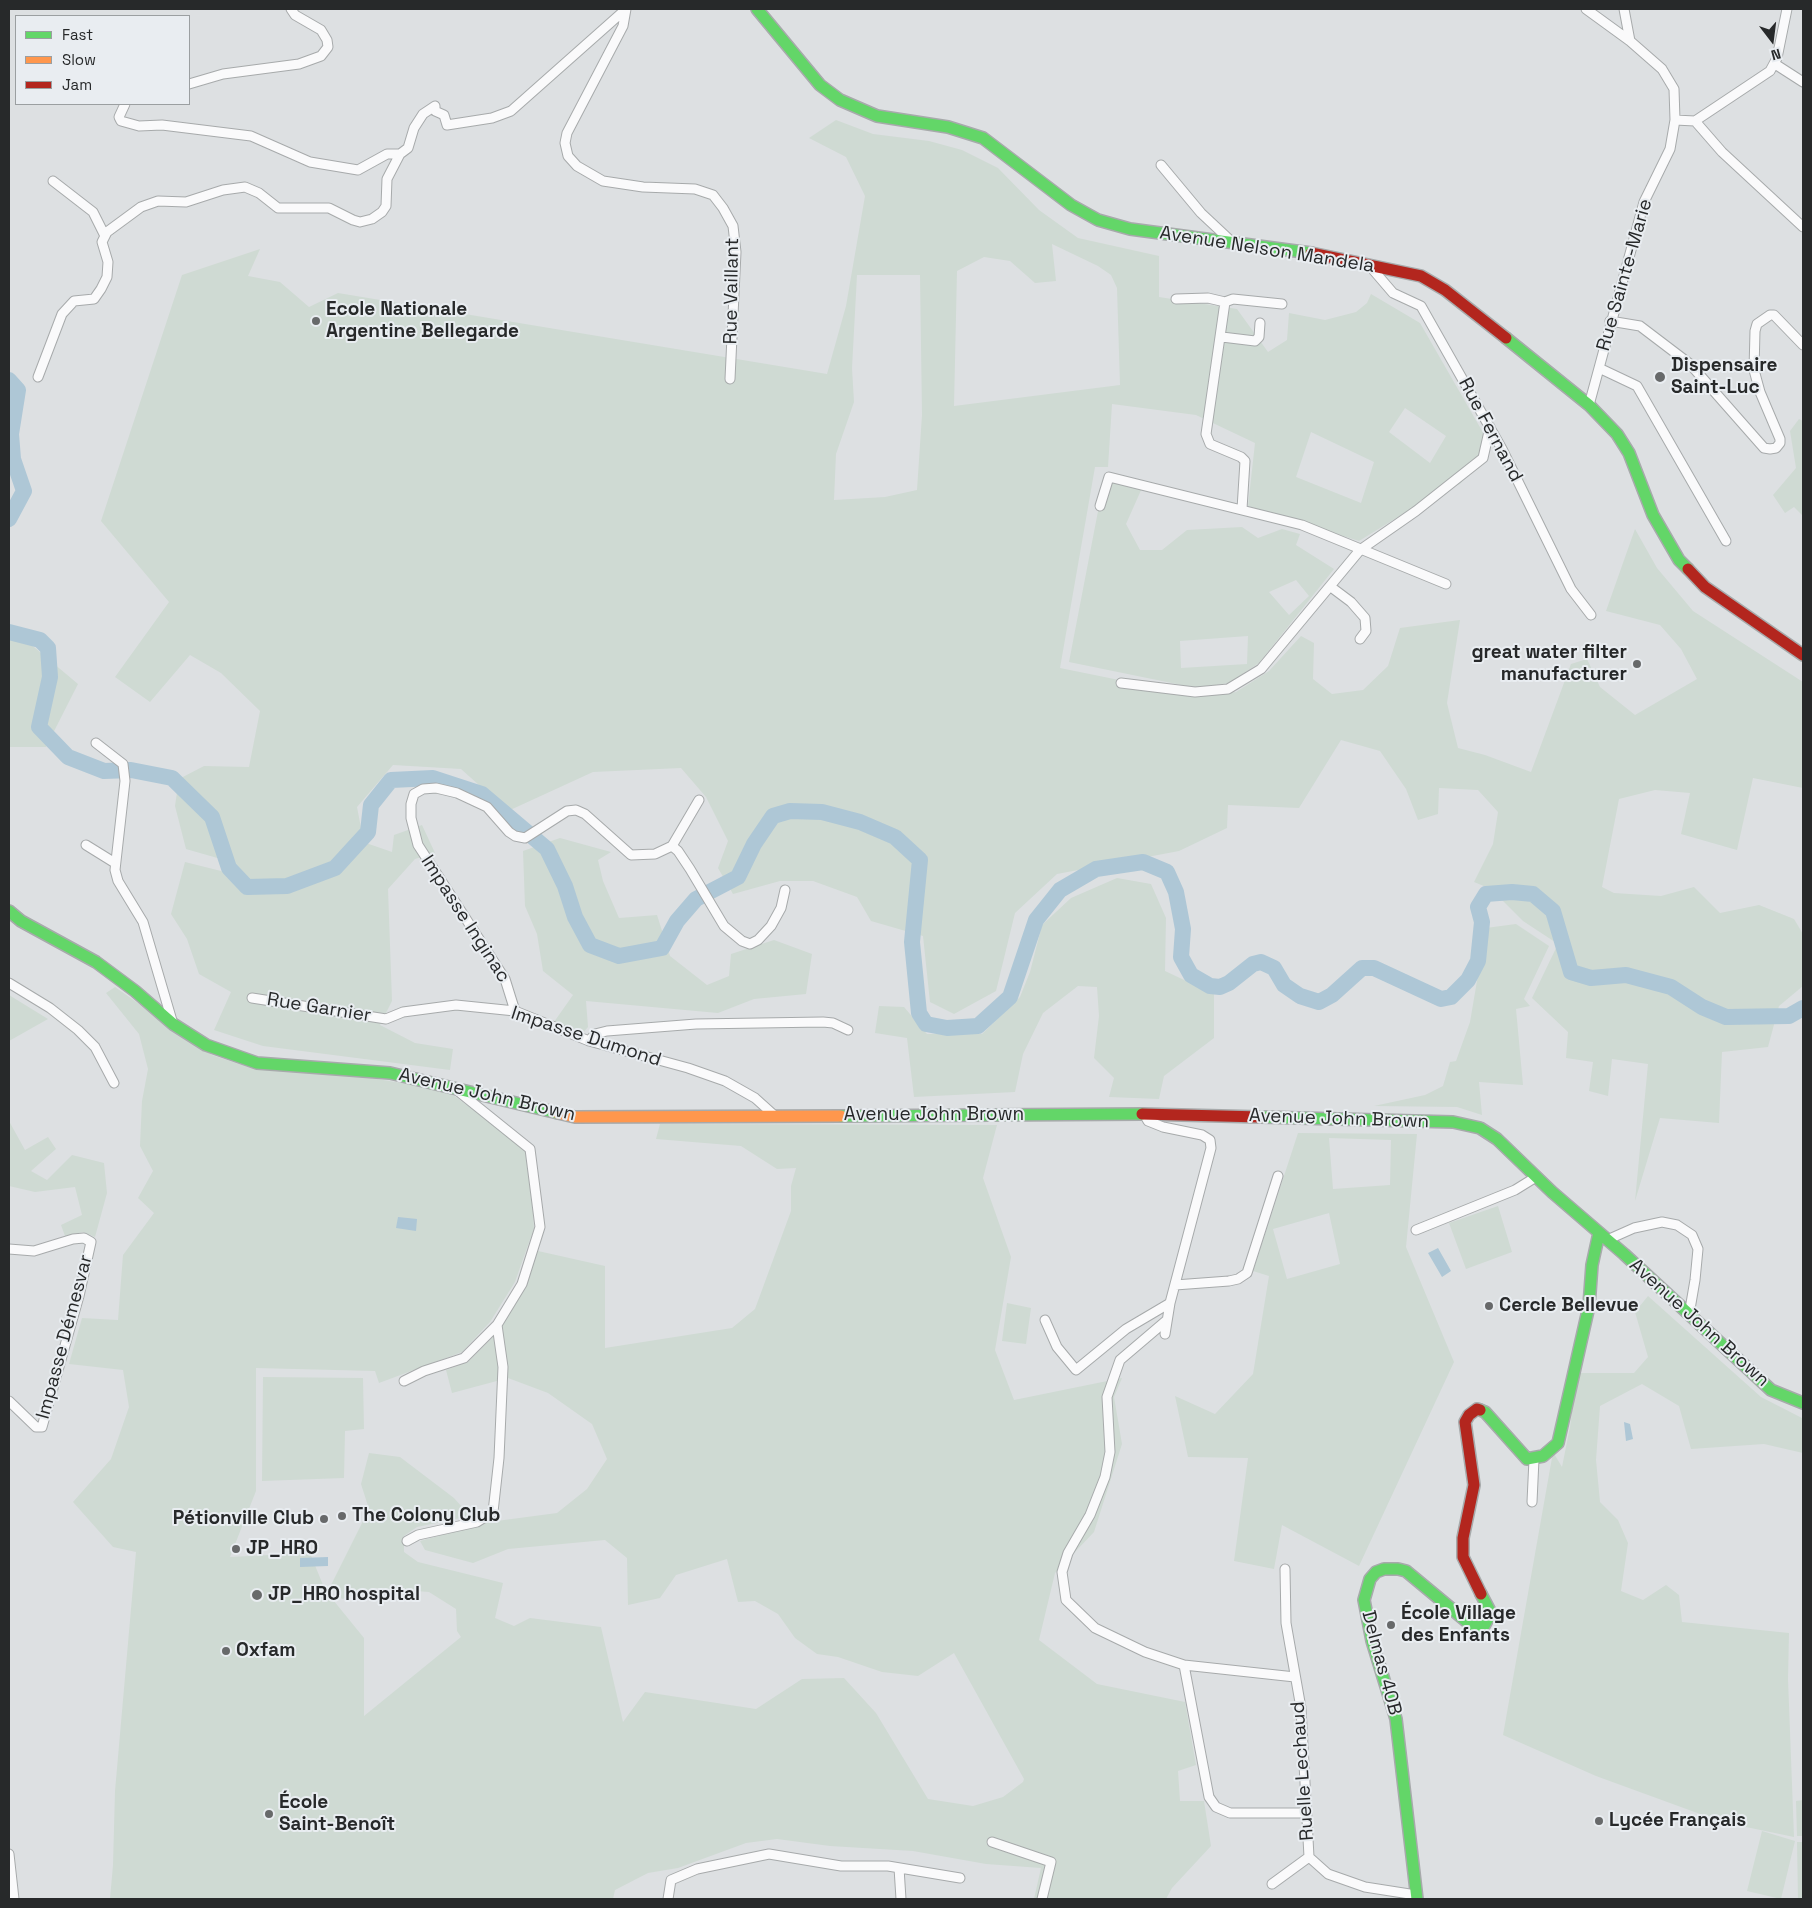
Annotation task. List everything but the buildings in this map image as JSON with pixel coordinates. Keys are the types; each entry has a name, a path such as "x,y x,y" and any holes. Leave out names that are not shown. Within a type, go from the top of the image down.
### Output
{"street":[{"path":"190,84 222,74 299,64 321,56 328,47 328,40 321,30 295,15 291,9"},
{"path":"38,377 62,314 74,301 94,299 107,277 108,262 102,242 105,236 141,207 158,202 186,202 223,190 245,187 259,193 278,208 324,208 335,210 360,222 372,219 382,212 386,206 387,179 400,154 408,148 417,122 423,114 435,106 435,111 444,115 447,125 492,118 511,111 626,9"},
{"name":"Rue Vaillant","path":"626,9 623,26 567,132 565,143 568,156 577,166 603,181 643,187 695,189 713,195 723,208 733,226 736,252 730,380"},
{"name":"Avenue Nelson Mandela","path":"757,9 783,43 820,85 840,100 877,116 948,127 983,138 1071,205 1098,220 1130,229 1304,252 1368,264 1421,276 1446,290 1589,405 1617,434 1629,453 1653,515 1679,560 1705,587 1803,655"},
{"name":"Rue Sainte-Marie","path":"1586,9 1630,41 1662,69 1674,89 1675,120 1670,149 1644,202 1610,321 1589,405"},
{"path":"1624,9 1630,41"},
{"path":"1675,120 1696,121 1770,71 1775,64 1787,9"},
{"path":"1775,64 1803,82"},
{"path":"124,105 119,116 121,121 139,126 162,125 251,136 310,162 358,170 387,154 400,154"},
{"path":"1696,121 1722,152 1803,227"},
{"path":"1161,165 1201,213 1232,242"},
{"path":"53,181 93,212 105,236"},
{"name":"Rue Fernand","path":"1368,264 1393,293 1421,306 1490,427 1571,589 1591,615"},
{"path":"1176,299 1208,298 1226,302 1233,300 1282,304"},
{"path":"1226,302 1206,434 1210,444 1241,457 1245,462 1242,509"},
{"path":"1610,321 1640,326 1690,364 1764,448 1770,449 1776,448 1780,439 1760,392 1754,370 1755,331 1757,324 1770,315 1774,316 1803,345"},
{"path":"1222,337 1255,341 1259,337 1260,323"},
{"path":"1599,368 1637,386 1726,541"},
{"path":"1120,683 1195,692 1228,690 1261,669 1360,550 1416,510 1483,458 1490,427"},
{"path":"1100,506 1109,476 1302,525 1446,584"},
{"path":"1331,587 1351,602 1365,618 1366,631 1360,639"},
{"path":"96,744 123,764 125,781 115,863 118,881 143,922 173,1024"},
{"name":"Impasse Inginac","path":"515,1011 505,979 429,866 418,846 411,804 414,794 423,789 436,788 457,793 487,807 509,832 525,838 567,811 576,810 585,814 631,855 654,854 672,846"},
{"path":"699,800 672,846 678,851 724,926 742,941 750,944 758,940 771,926 781,908 785,890"},
{"path":"86,844 115,863"},
{"name":"Avenue John Brown","path":"9,913 96,962 135,991 173,1024 206,1045 257,1063 390,1073 452,1086 575,1117 1144,1114 1452,1122 1480,1128 1497,1139 1536,1177 1771,1390 1791,1400 1803,1402"},
{"path":"9,983 50,1008 78,1030 95,1047 114,1084"},
{"name":"Rue Garnier","path":"252,998 386,1019"},
{"name":"Impasse Dumond","path":"386,1019 403,1012 456,1005 515,1011 589,1041 688,1068 725,1081 756,1098 775,1116"},
{"path":"589,1041 595,1034 607,1031 701,1024 823,1022 833,1023 848,1030"},
{"path":"404,1382 424,1371 464,1358 497,1325 522,1284 540,1227 530,1149 452,1086"},
{"path":"1144,1114 1148,1121 1156,1124 1202,1135 1210,1140 1211,1148 1170,1303 1165,1334"},
{"path":"1175,1285 1228,1281 1238,1279 1247,1273 1278,1176"},
{"path":"1416,1230 1515,1190 1536,1177"},
{"path":"1532,1502 1534,1459 1549,1452 1558,1442 1561,1434 1589,1306 1592,1265 1603,1237 1662,1222 1678,1225 1692,1235 1698,1249 1696,1280 1689,1314"},
{"name":"Impasse Démesvar","path":"9,1249 34,1251 73,1239 84,1238 91,1242 80,1296 42,1427 36,1427 9,1401"},
{"path":"534,1243 544,1246"},
{"path":"1045,1320 1057,1347 1076,1370 1126,1328 1170,1303"},
{"path":"1167,1320 1120,1360 1107,1397 1110,1452 1106,1477 1090,1515 1068,1553 1062,1572 1066,1600 1095,1628 1145,1652 1184,1665 1296,1677"},
{"path":"407,1542 418,1535 477,1522 493,1512 499,1458 503,1367 497,1325"},
{"name":"Delmas 40B","path":"1416,1897 1396,1719 1372,1641 1364,1600 1366,1591 1370,1579 1376,1572 1384,1569 1406,1570 1465,1621 1478,1627 1484,1626 1489,1620 1491,1613 1466,1569 1463,1557 1463,1538 1474,1485 1465,1422 1469,1415 1477,1410 1486,1412 1521,1454 1527,1458 1534,1459"},
{"name":"Ruelle Lechaud","path":"1285,1569 1286,1623 1301,1708 1309,1858 1328,1874 1365,1887 1416,1897"},
{"path":"1184,1665 1209,1797 1216,1807 1230,1813 1306,1813"},
{"path":"992,1842 1051,1862 1042,1899"},
{"path":"9,1854 14,1899"},
{"path":"668,1899 671,1880 696,1869 749,1856 769,1854 841,1866 899,1868 960,1878"},
{"path":"1272,1884 1309,1858"},
{"path":"899,1868 901,1899"}],"shaded area":[{"path":"836,120 873,134 929,141 962,150 998,168 1039,210 1078,238 1159,256 1159,297 1237,309 1268,352 1287,340 1289,313 1325,320 1356,312 1367,303 1371,294 1420,323 1485,436 1481,461 1460,484 1427,499 1359,541 1248,506 1255,443 1196,415 1112,404 1108,467 1095,467 1060,668 1198,696 1236,692 1269,671 1301,636 1314,643 1313,679 1332,694 1363,690 1388,666 1400,628 1460,620 1447,703 1458,748 1485,755 1531,772 1571,664 1587,659 1600,687 1635,715 1697,679 1681,649 1660,625 1606,611 1635,529 1657,568 1693,611 1803,682 1803,788 1753,778 1737,850 1681,834 1690,793 1655,790 1619,799 1602,887 1614,893 1661,896 1694,887 1720,913 1759,905 1794,919 1803,934 1803,986 1779,1006 1768,1047 1722,1052 1719,1123 1660,1118 1635,1201 1648,1064 1612,1059 1608,1096 1589,1091 1593,1062 1566,1058 1568,1032 1532,998 1558,944 1523,921 1491,889 1474,882 1493,844 1498,812 1478,790 1439,788 1438,814 1418,820 1406,789 1380,751 1341,740 1299,808 1228,805 1227,828 1179,851 1057,874 1015,913 996,991 954,1014 930,1002 923,936 871,921 857,897 813,881 780,881 733,894 718,868 728,841 706,797 681,768 593,772 508,811 461,769 393,765 357,807 362,833 332,865 286,881 249,881 228,861 186,849 175,806 179,779 204,766 249,767 260,711 221,673 190,655 150,702 115,677 169,602 101,521 182,275 260,249 248,276 280,282 309,307 338,293 827,374 846,306 865,196 846,157 809,138","holes":["1052,244 1098,266 1111,275 1117,288 1120,385 954,406 957,271 984,257 1010,261 1035,283 1056,281","857,275 920,275 922,415 917,490 885,497 834,500 836,454 854,402 852,368","1405,408 1446,436 1430,463 1389,432","1311,432 1374,462 1361,503 1296,477"]},
{"path":"1799,419 1803,421 1803,516 1794,507 1785,513 1773,495 1796,468 1790,431"},
{"path":"1104,480 1142,488 1126,524 1140,550 1162,550 1187,530 1242,527 1258,538 1282,529 1300,534 1296,545 1334,569 1259,663 1229,683 1196,688 1069,662","holes":["1296,580 1309,596 1289,615 1269,592","1248,636 1247,664 1181,668 1180,641"]},
{"path":"9,626 78,684 46,747 9,747"},
{"path":"422,825 435,853 415,859 388,889 392,1001 380,1025 415,1043 453,1049 450,1070 263,1046 214,1030 231,992 199,974 187,939 171,914 185,862 225,872 243,890 289,889 342,868 366,843 392,852 394,835"},
{"path":"560,838 611,852 598,860 603,881 619,918 657,915 670,956 707,985 729,976 731,954 774,940 812,954 806,994 754,999 718,1013 586,1001 588,1027 582,1034 554,1022 573,995 543,971 537,934 525,906 523,851"},
{"path":"1117,878 1151,884 1166,918 1165,971 1214,994 1214,1038 1164,1076 1159,1099 1109,1097 1114,1078 1094,1058 1099,1016 1097,987 1078,986 1043,1013 1023,1054 1015,1092 914,1097 907,1038 875,1033 879,1006 904,1007 927,1034 982,1034 1020,997 1030,972 1042,925 1071,898"},
{"path":"1516,924 1549,946 1524,999 1530,1006 1516,1009 1523,1085 1479,1082 1482,1115 1457,1107 1374,1106 1425,1095 1443,1086 1450,1062 1456,1061 1470,1022 1486,928"},
{"path":"115,987 212,1055 251,1068 339,1073 446,1090 529,1150 534,1228 515,1282 490,1322 462,1352 379,1383 375,1371 256,1368 256,1491 230,1557 310,1553 325,1590 364,1638 364,1716 461,1637 457,1631 456,1609 429,1592 377,1588 342,1599 330,1587 369,1509 361,1484 369,1453 400,1457 454,1498 470,1516 417,1527 404,1536 404,1552 418,1562 503,1583 495,1618 514,1626 530,1618 601,1627 623,1722 645,1692 756,1709 802,1679 844,1678 876,1713 928,1799 973,1806 1003,1797 1023,1782 1024,1779 954,1653 918,1676 882,1672 838,1657 817,1654 795,1638 778,1614 755,1601 738,1602 727,1559 676,1575 660,1598 628,1605 627,1558 605,1540 508,1549 473,1563 425,1550 420,1541 489,1522 557,1513 587,1489 607,1459 592,1424 548,1393 508,1378 452,1393 446,1370 468,1362 495,1335 518,1300 538,1251 605,1266 605,1348 732,1328 755,1309 791,1211 791,1186 796,1168 777,1169 741,1146 656,1139 660,1124 997,1125 983,1178 1011,1257 995,1350 1014,1400 1122,1378 1114,1397 1122,1444 1094,1532 1055,1573 1039,1640 1097,1684 1185,1702 1196,1765 1178,1771 1180,1801 1204,1801 1211,1846 1172,1888 1166,1899 1034,1899 1041,1868 986,1864 913,1851 830,1846 777,1839 746,1843 678,1868 648,1873 615,1890 613,1899 110,1899 115,1791 136,1552 113,1547 73,1502 111,1459 129,1407 123,1370 69,1364 82,1318 118,1320 123,1255 154,1213 138,1198 153,1171 140,1146 142,1101 148,1069 139,1034 106,993"},
{"path":"9,995 48,1019 9,1041"},
{"path":"9,1121 25,1150 48,1137 56,1149 31,1171 47,1180 72,1155 104,1163 107,1193 95,1237 83,1232 65,1236 61,1225 82,1215 75,1187 35,1192 9,1186"},
{"path":"1298,1133 1417,1134 1406,1247 1454,1362 1359,1566 1282,1525 1274,1569 1234,1561 1248,1458 1188,1457 1175,1396 1215,1414 1253,1374 1269,1276 1253,1271","holes":["1329,1138 1391,1140 1390,1185 1333,1189","1329,1213 1340,1264 1287,1279 1273,1229"]},
{"path":"1498,1206 1512,1252 1466,1269 1449,1223"},
{"path":"1648,1296 1761,1397 1802,1418 1803,1453 1764,1444 1691,1449 1679,1406 1642,1384 1600,1406 1596,1460 1600,1502 1618,1520 1628,1543 1621,1591 1643,1600 1666,1585 1679,1595 1682,1622 1789,1633 1788,1679 1794,1837 1722,1822 1596,1776 1503,1735 1553,1452 1562,1467 1570,1427 1577,1373 1634,1373 1648,1357 1635,1312"},
{"path":"1007,1303 1031,1308 1026,1344 1002,1341"},
{"path":"263,1377 363,1378 364,1429 345,1431 344,1478 262,1481"},
{"path":"1803,1800 1803,1836 1797,1836 1796,1801"},
{"path":"1762,1831 1795,1841 1781,1899 1747,1891"},
{"path":"1797,1842 1803,1842 1803,1899 1798,1899"}],"water":[{"path":"398,1217 417,1219 416,1231 396,1228"},
{"path":"1438,1248 1451,1271 1442,1277 1428,1253"},
{"path":"1624,1422 1630,1424 1633,1439 1626,1441"},
{"path":"328,1557 328,1566 300,1567 300,1558"}],"waterway":[{"path":"9,380 18,390 11,434 13,459 24,491 9,519"},
{"path":"9,632 40,640 48,648 50,677 39,727 68,757 104,771 131,770 172,778 212,817 229,868 247,887 287,886 335,868 368,832 371,805 391,780 433,778 482,794 547,849 565,886 575,917 590,945 619,956 662,948 677,921 696,899 738,877 754,844 773,816 790,811 822,812 860,822 895,837 920,860 912,942 919,1013 926,1024 947,1028 978,1026 1010,997 1036,920 1060,890 1096,869 1143,862 1167,872 1176,892 1183,929 1181,957 1191,975 1210,986 1220,987 1229,983 1253,964 1261,962 1274,968 1284,985 1300,996 1319,1002 1332,995 1362,968 1374,968 1441,999 1451,997 1468,980 1478,961 1482,922 1478,907 1486,894 1512,892 1533,894 1553,911 1571,972 1591,978 1626,975 1671,987 1702,1007 1726,1017 1789,1016 1803,1008"}],"traffic: fast":[{"path":"757,9 820,85 840,100 877,116 948,127 983,138 1071,205 1098,220 1130,229 1311,253"},
{"path":"1506,338 1589,405 1617,434 1629,453 1653,515 1679,560 1688,569"},
{"path":"9,911 21,921 96,962 135,991 173,1024 206,1045 257,1063 390,1073 558,1113"},
{"path":"841,1116 1142,1114"},
{"path":"1261,1117 1453,1122 1480,1128 1497,1139 1552,1192 1624,1254 1771,1390 1803,1403"},
{"path":"1480,1410 1485,1412 1527,1459 1543,1456 1558,1443 1589,1306 1592,1265 1599,1233"},
{"path":"1417,1899 1396,1719 1372,1641 1364,1600 1370,1579 1376,1572 1384,1569 1398,1569 1406,1571 1471,1625 1478,1627 1484,1626 1491,1613 1481,1594"}],"traffic: slow":[{"path":"558,1113 575,1117 841,1116"}],"traffic: jam":[{"path":"1311,253 1421,276 1445,290 1506,338"},
{"path":"1688,569 1705,587 1803,655"},
{"path":"1142,1114 1261,1117"},
{"path":"1480,1410 1477,1409 1469,1415 1465,1422 1474,1485 1463,1538 1463,1557 1481,1594"}],"place":[{"name":"Ecole Nationale Argentine Bellegarde","path":"316,321"},
{"name":"Dispensaire Saint-Luc","path":"1660,377"},
{"name":"great water filter manufacturer","path":"1637,664"},
{"name":"Cercle Bellevue","path":"1489,1306"},
{"name":"The Colony Club","path":"342,1516"},
{"name":"Pétionville Club","path":"324,1519"},
{"name":"JP_HRO","path":"236,1549"},
{"name":"JP_HRO hospital","path":"257,1595"},
{"name":"École Village des Enfants","path":"1391,1625"},
{"name":"Oxfam","path":"226,1651"},
{"name":"École Saint-Benoît","path":"269,1814"},
{"name":"Lycée Français","path":"1599,1821"}]}
